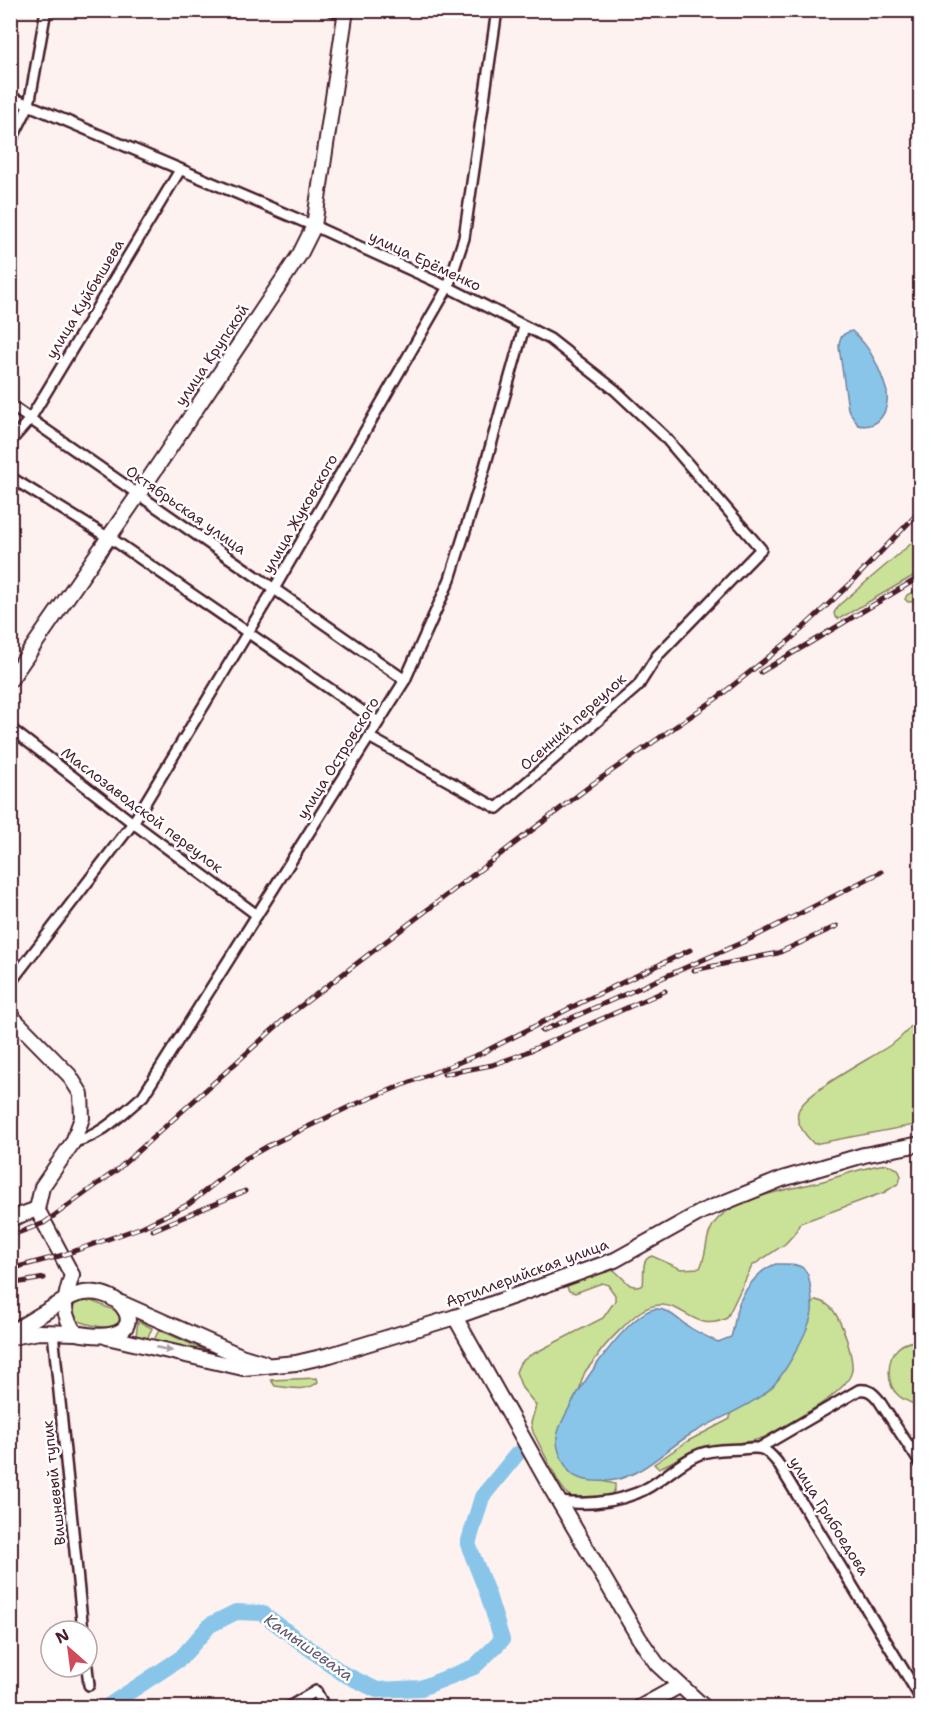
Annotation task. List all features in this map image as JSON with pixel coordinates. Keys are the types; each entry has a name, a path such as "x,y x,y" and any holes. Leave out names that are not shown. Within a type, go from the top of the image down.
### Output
{"main road":[{"name":"улица Крупской","path":"10,680 109,538 300,254 314,226 345,12"},
{"path":"10,1015 69,1075 81,1094 82,1118 73,1142 42,1187 37,1209 72,1275 64,1313 76,1333"},
{"name":"Артиллерийская улица","path":"10,1338 39,1332 76,1333 107,1337 243,1368 296,1363 455,1317 615,1260 703,1211 782,1179 855,1158 921,1144"},
{"path":"10,1219 37,1209"},
{"name":"Артиллерийская улица","path":"72,1275 100,1294 241,1356 272,1365"},
{"name":"Артиллерийская улица","path":"10,1333 82,1292 100,1294"},
{"path":"107,1337 125,1328 128,1322 128,1315 121,1303"},
{"path":"455,1317 639,1638 657,1664 705,1707"},
{"path":"639,1707 679,1686"}],"street":[{"path":"10,143 29,105 46,10"},
{"path":"331,10 345,12"},
{"name":"улица Жуковского","path":"10,983 133,823 274,589 448,287 464,238 497,10"},
{"name":"улица Ерёменко","path":"10,97 314,226 448,287 550,339 615,390 664,435 761,549"},
{"name":"улица Куйбышева","path":"10,442 30,419 180,170"},
{"name":"улица Островского","path":"73,1142 87,1140 143,1096 405,680 450,579 482,477 524,327"},
{"name":"Октябрьская улица","path":"10,405 405,680"},
{"path":"10,477 109,538 378,722"},
{"name":"Осенний переулок","path":"369,737 497,808 638,686 657,656 761,549"},
{"name":"Маслозаводской переулок","path":"10,728 257,915"},
{"name":"Вишневый тупик","path":"53,1332 82,1619"},
{"path":"560,1502 586,1505 607,1502 636,1494 656,1485 671,1472 700,1454 717,1450 761,1448 859,1390 873,1393 921,1463"},
{"name":"улица Грибоедова","path":"761,1448 768,1451 777,1462 920,1697"},
{"path":"88,1679 89,1685"},
{"path":"287,1707 316,1691 325,1707"}],"green space":[{"path":"920,536 920,572 839,619 835,617 834,613 839,605"},
{"path":"920,588 920,601 908,602 905,599 907,595"},
{"path":"920,1015 920,1124 814,1144 798,1121 798,1112 803,1104 826,1085 895,1042"},
{"path":"886,1164 898,1169 901,1176 899,1183 885,1192 800,1223 785,1244 752,1266 727,1318 717,1322 700,1321 670,1306 656,1305 636,1315 612,1338 585,1372 581,1383 578,1409 584,1477 615,1484 615,1489 612,1494 602,1497 572,1497 567,1494 533,1432 531,1423 536,1405 522,1388 516,1372 520,1363 529,1356 603,1318 615,1301 615,1295 608,1285 602,1283 575,1293 569,1291 566,1285 570,1281 614,1270 630,1285 638,1287 643,1285 646,1260 652,1256 681,1269 700,1268 712,1226 725,1212 737,1205 751,1199"},
{"path":"82,1299 119,1312 121,1324 105,1327 76,1320 71,1310"},
{"path":"816,1300 826,1304 836,1314 852,1360 852,1370 840,1389 815,1408 765,1437 696,1450 658,1468 654,1464 688,1441 730,1419 731,1401"},
{"path":"138,1321 152,1328 147,1339 136,1336"},
{"path":"159,1330 209,1352 208,1354 154,1340"},
{"path":"920,1340 920,1407 895,1392 889,1372 891,1359 898,1348 906,1343"},
{"path":"317,1378 318,1382 314,1385 298,1388 275,1386 271,1380"}],"water":[{"path":"852,331 874,359 887,392 884,412 881,418 872,425 858,425 848,409 839,347 842,336"},
{"path":"776,1264 800,1266 805,1270 810,1282 812,1309 810,1320 796,1351 772,1387 756,1399 684,1438 643,1468 625,1477 595,1481 580,1478 569,1471 557,1446 561,1424 596,1365 628,1327 642,1315 659,1309 718,1342 731,1337 739,1302 747,1289 763,1271"}],"waterway":[{"name":"Камышеваха","path":"105,1708 181,1658 210,1625 236,1612 262,1613 342,1673 377,1690 421,1688 474,1667 502,1640 488,1595 468,1544 482,1497 517,1454"}],"railway":[{"path":"10,1236 44,1223 117,1170 289,1015 594,783 717,698 790,640 850,584 920,511"},
{"path":"761,672 920,577"},
{"path":"542,1031 750,939 881,872"},
{"path":"694,970 778,953 837,926"},
{"path":"10,1269 63,1255 142,1227 189,1204 245,1159 268,1146 351,1106 482,1053 690,950"},
{"path":"444,1074 492,1065 520,1055 665,991"},
{"path":"153,1230 245,1191"},
{"path":"10,1284 44,1278"}]}
